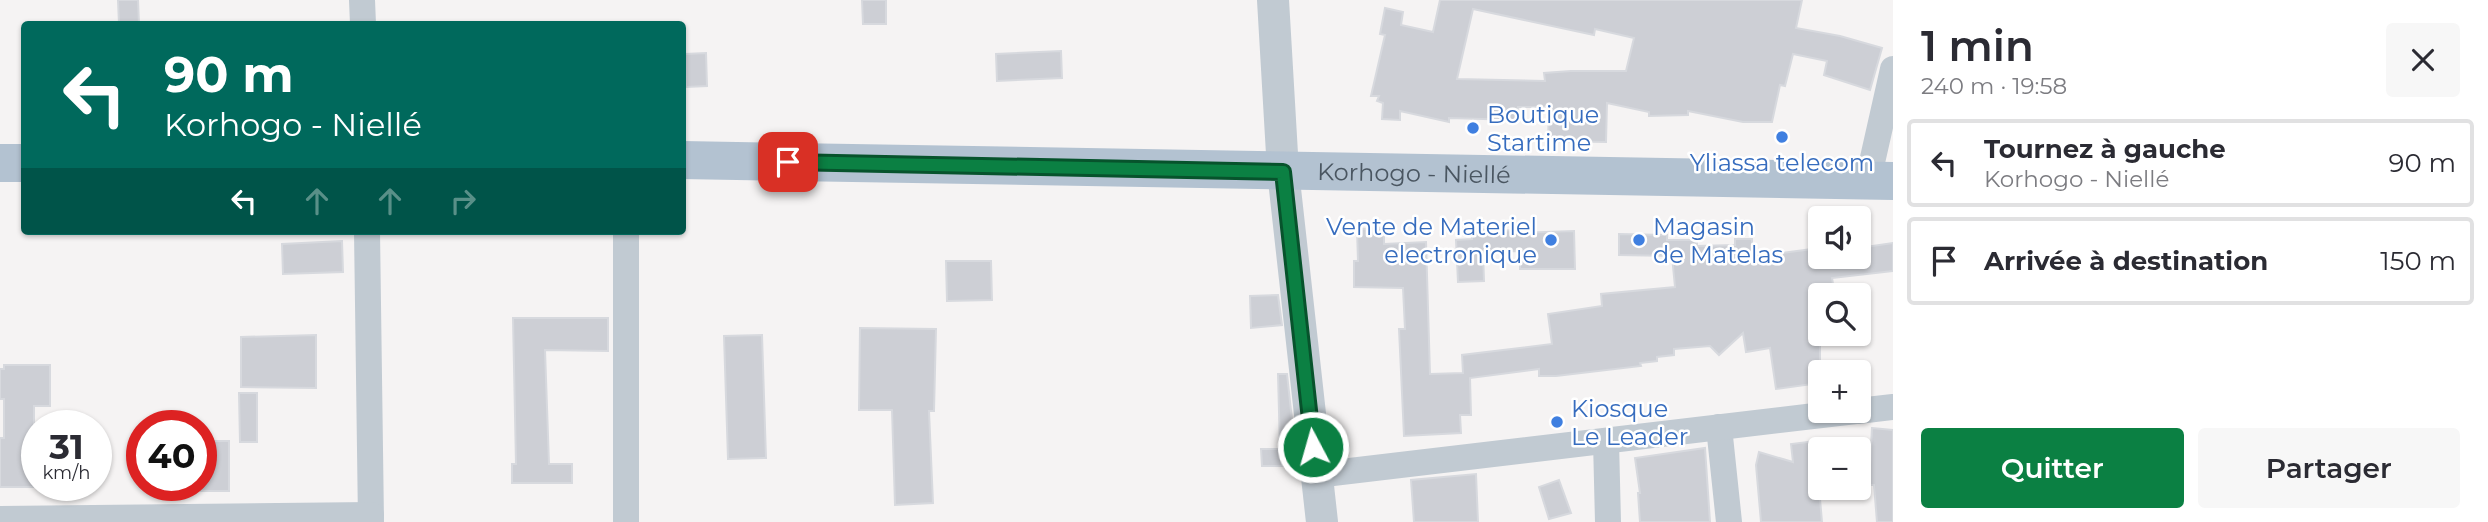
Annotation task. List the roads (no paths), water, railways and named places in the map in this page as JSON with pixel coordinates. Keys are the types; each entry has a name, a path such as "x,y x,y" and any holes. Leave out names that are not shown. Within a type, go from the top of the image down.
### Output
{"main road":[{"name":"Korhogo - Niellé","path":"686,160 1881,181"},
{"path":"0,163 21,163"}],"street":[{"path":"362,0 362,21"},
{"path":"1273,0 1283,172 1322,522"},
{"path":"1881,181 1893,69"},
{"path":"0,519 371,518 367,235"},
{"path":"626,235 626,522"},
{"path":"1871,409 1893,407"},
{"path":"1316,475 1808,417"},
{"path":"1718,428 1729,522"},
{"path":"1606,441 1608,522"}],"place":[{"name":"Boutique Startime","path":"1473,128"},
{"name":"Yliassa telecom","path":"1782,137"},
{"name":"Vente de Materiel electronique","path":"1551,240"},
{"name":"Magasin de Matelas","path":"1639,240"},
{"name":"Kiosque Le Leader","path":"1557,422"}]}
